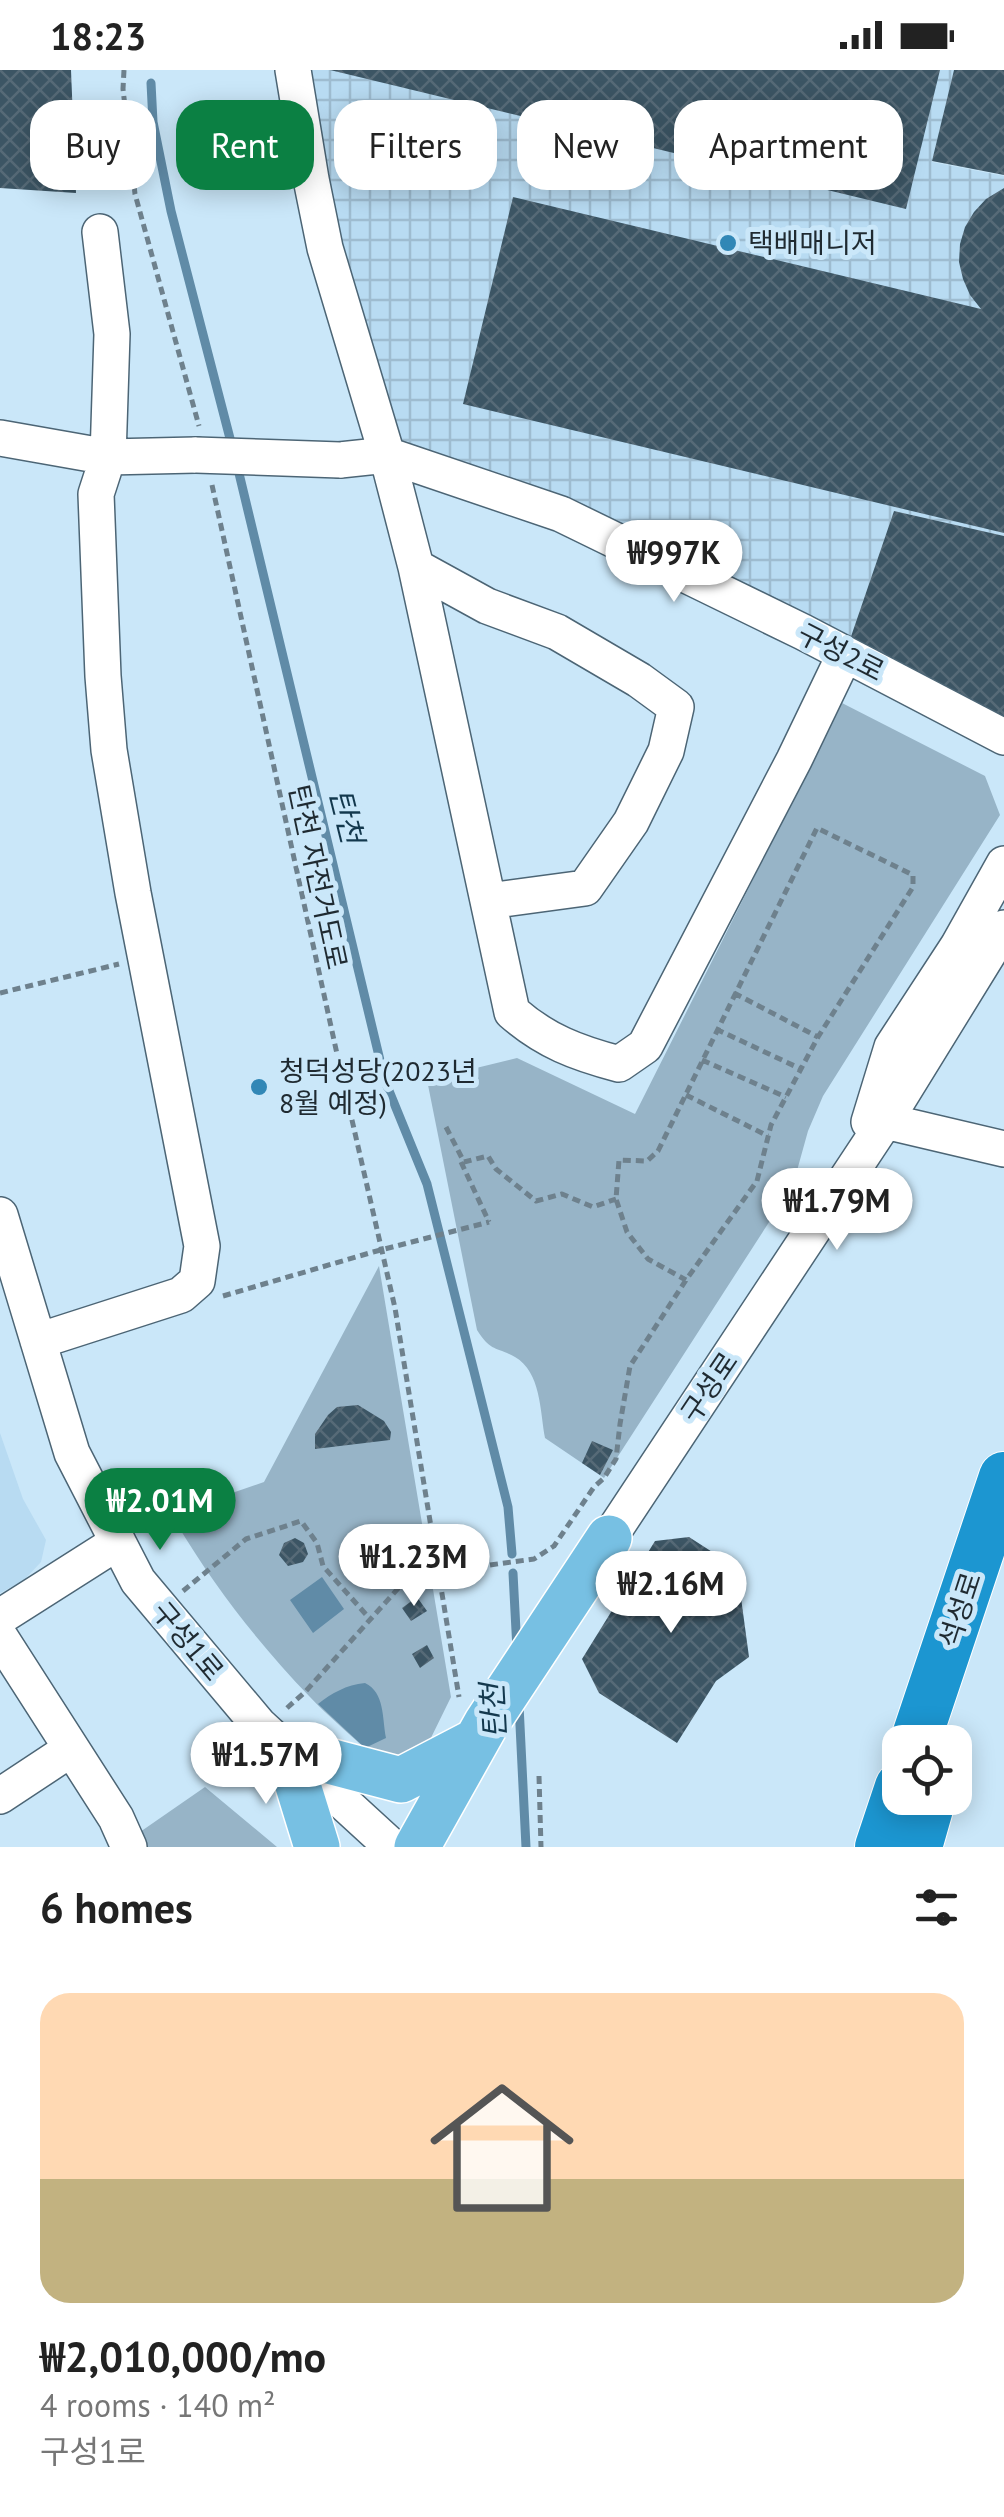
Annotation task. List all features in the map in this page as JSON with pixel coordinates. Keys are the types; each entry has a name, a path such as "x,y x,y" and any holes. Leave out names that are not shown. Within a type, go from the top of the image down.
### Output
{"highway":[{"name":"석성로","path":"921,1725 1004,1477"},
{"name":"석성로","path":"952,1725 1004,1540"},
{"path":"880,1847 891,1815"},
{"path":"917,1847 926,1815"}],"main road":[{"name":"구성로","path":"417,1847 474,1721 609,1538"},
{"path":"275,1740 401,1780 474,1721"},
{"path":"275,1740 318,1847"}],"street":[{"path":"293,70 325,248 388,456 416,566 512,1012 533,1031 580,1054 619,1064 645,1046 846,654"},
{"path":"38,1341 182,1295 197,1281 202,1246 109,750 102,676 96,494 108,457 112,334 100,232"},
{"path":"0,438 108,457 203,458"},
{"name":"구성2로","path":"203,458 340,460 388,456 561,514 846,654 1004,737"},
{"path":"416,566 487,606 556,632 639,680 676,707 666,750 631,822 585,888 488,901"},
{"path":"856,1164 892,1047 958,946 1004,864"},
{"name":"구성로","path":"609,1538 885,1121 1004,928"},
{"path":"885,1121 1004,1149"},
{"name":"구성1로","path":"0,1215 72,1452 138,1581 275,1740 392,1847"},
{"path":"0,1617 118,1542"},
{"path":"0,1637 116,1818 130,1847"},
{"path":"0,1796 71,1749"}],"path":[{"name":"탄천 자전거도로","path":"124,70 135,194 194,401 203,458 396,1308 439,1572 474,1721"},
{"path":"275,1740 305,1692 403,1582 439,1572 534,1559 554,1546 616,1459 630,1366 756,1182 770,1125 818,1037 913,887 913,875 817,828 658,1151 647,1162 620,1160 616,1199 627,1232 648,1259 686,1280"},
{"path":"0,992 146,958"},
{"path":"734,993 818,1037"},
{"path":"716,1029 801,1070"},
{"path":"701,1060 786,1098"},
{"path":"685,1094 768,1136"},
{"path":"225,1297 489,1222 446,1128 464,1162 488,1156 496,1169 536,1202 562,1194 593,1207 616,1199"},
{"path":"162,1609 246,1539 301,1520 317,1543 323,1566 370,1619"},
{"path":"539,1776 541,1847"}],"shaded area":[{"path":"293,70 954,70 932,162 1004,176 1004,536 894,511 845,654 387,455 314,156 314,100 300,100"},
{"path":"842,703 985,776 1000,815 823,1096 808,1131 793,1185 604,1478 545,1438 538,1393 530,1372 515,1357 490,1345 477,1330 427,1080 517,1058 635,1114"},
{"path":"379,1266 451,1697 425,1750 380,1758 325,1712 271,1654 218,1587 171,1514 264,1482"},
{"path":"0,1433 23,1499 46,1540 41,1562 23,1581 0,1593"},
{"path":"322,1577 344,1609 313,1633 290,1600"},
{"path":"365,1683 379,1699 386,1738 365,1748 318,1704 340,1690"},
{"path":"205,1787 277,1847 147,1847 140,1832"}],"building":[{"path":"0,70 71,70 72,100 30,100 30,190 0,188"},
{"path":"330,70 940,70 906,209 827,190 903,190 903,100 674,100 674,153 654,148 654,100 517,100 517,115 497,110 497,100 454,100"},
{"path":"954,70 1004,70 1004,175 932,161"},
{"path":"1004,188 1004,533 463,404 513,197 981,309 963,279 960,244 974,212"},
{"path":"30,190 76,190 76,193"},
{"path":"894,511 1004,536 1004,737 845,654"},
{"path":"358,1405 384,1421 391,1432 390,1440 315,1449 315,1434 328,1415 337,1407"},
{"path":"592,1441 613,1450 600,1475 582,1463"},
{"path":"689,1537 737,1568 749,1657 716,1681 677,1743 599,1693 582,1659 655,1541"},
{"path":"295,1538 304,1543 308,1554 303,1562 288,1566 279,1555 284,1543"},
{"path":"417,1597 427,1611 411,1621 402,1608"},
{"path":"427,1645 434,1658 420,1668 412,1654"}],"waterway":[{"name":"탄천","path":"151,83 153,122 171,211 233,450"},
{"name":"탄천","path":"237,465 385,1081 427,1184 508,1507 512,1554"},
{"name":"탄천","path":"513,1573 517,1650"},
{"name":"탄천","path":"519,1705 526,1847"}],"place":[{"name":"택배매니저","path":"728,243"},
{"name":"청덕성당(2023년 8월 예정)","path":"259,1087"}]}
